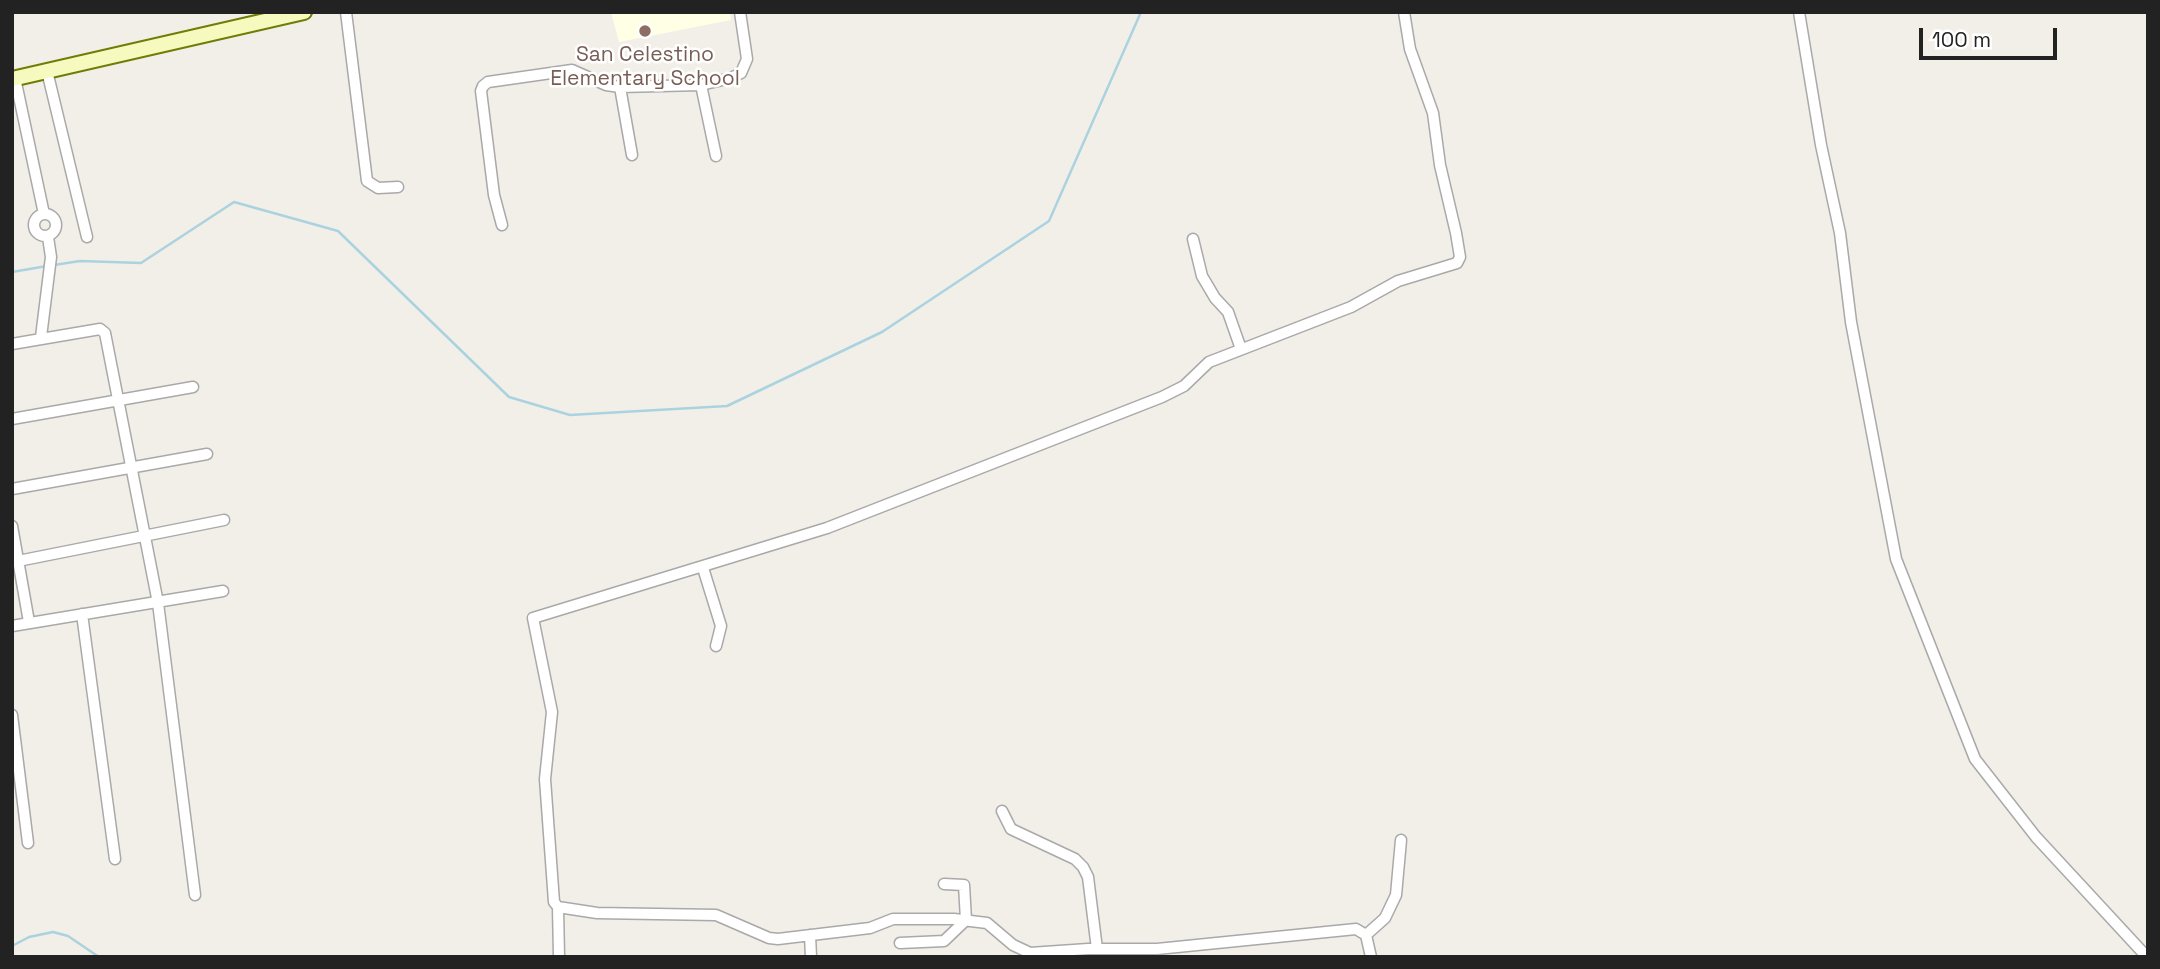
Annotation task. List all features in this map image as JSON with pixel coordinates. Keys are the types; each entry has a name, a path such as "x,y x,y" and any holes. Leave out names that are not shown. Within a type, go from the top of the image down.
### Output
{"main road":[{"path":"14,79 304,12"}],"street":[{"path":"346,12 367,181 378,188 398,187"},
{"path":"502,225 494,195 481,91 483,86 488,82 572,70 606,85 620,87 701,85 731,78 745,67 747,47 740,12"},
{"path":"1371,957 1366,935 1356,929 1345,928 1157,949 1030,953 1013,945 987,923 966,920 893,919 870,928 769,938 716,915 597,913 558,906 554,902 545,779 552,712 533,618 827,528 1162,397 1184,386 1209,362 1351,307 1398,281 1457,263 1460,257 1436,144 1433,113 1410,49 1404,12"},
{"path":"1799,12 1821,145 1840,233 1851,322 1896,559 1975,759 2036,837 2147,957"},
{"path":"47,71 87,237"},
{"path":"14,79 44,214"},
{"path":"701,85 716,156"},
{"path":"620,87 632,155"},
{"path":"44,214 51,216 57,225 54,233 48,237 41,236 34,227 37,217 44,214"},
{"path":"41,337 51,257 48,237"},
{"path":"1192,239 1202,276 1228,312 1241,349"},
{"path":"12,344 41,337 103,330 158,603 195,895"},
{"path":"12,419 193,387"},
{"path":"12,489 207,454"},
{"path":"18,561 224,520"},
{"path":"12,527 29,622"},
{"path":"703,568 721,626 716,646"},
{"path":"12,626 223,591"},
{"path":"82,614 115,859"},
{"path":"12,715 28,843"},
{"path":"1002,811 1011,829 1075,859 1083,867 1088,877 1097,949"},
{"path":"1366,935 1385,918 1396,895 1401,840"},
{"path":"900,943 944,941 966,920 964,885 944,884"},
{"path":"558,906 559,957"},
{"path":"810,935 811,957"}],"shaded area":[{"name":"San Celestino Elementary School","path":"611,12 730,12 731,20 619,42"}],"waterway":[{"path":"54,265 80,261 141,263 234,202 338,231 509,397 570,415 727,406 882,332 1049,221 1141,12"},
{"path":"12,272 47,266"},
{"path":"12,946 29,937 53,932 68,936 99,957"}],"place":[{"name":"San Celestino Elementary School","path":"645,31"}]}
